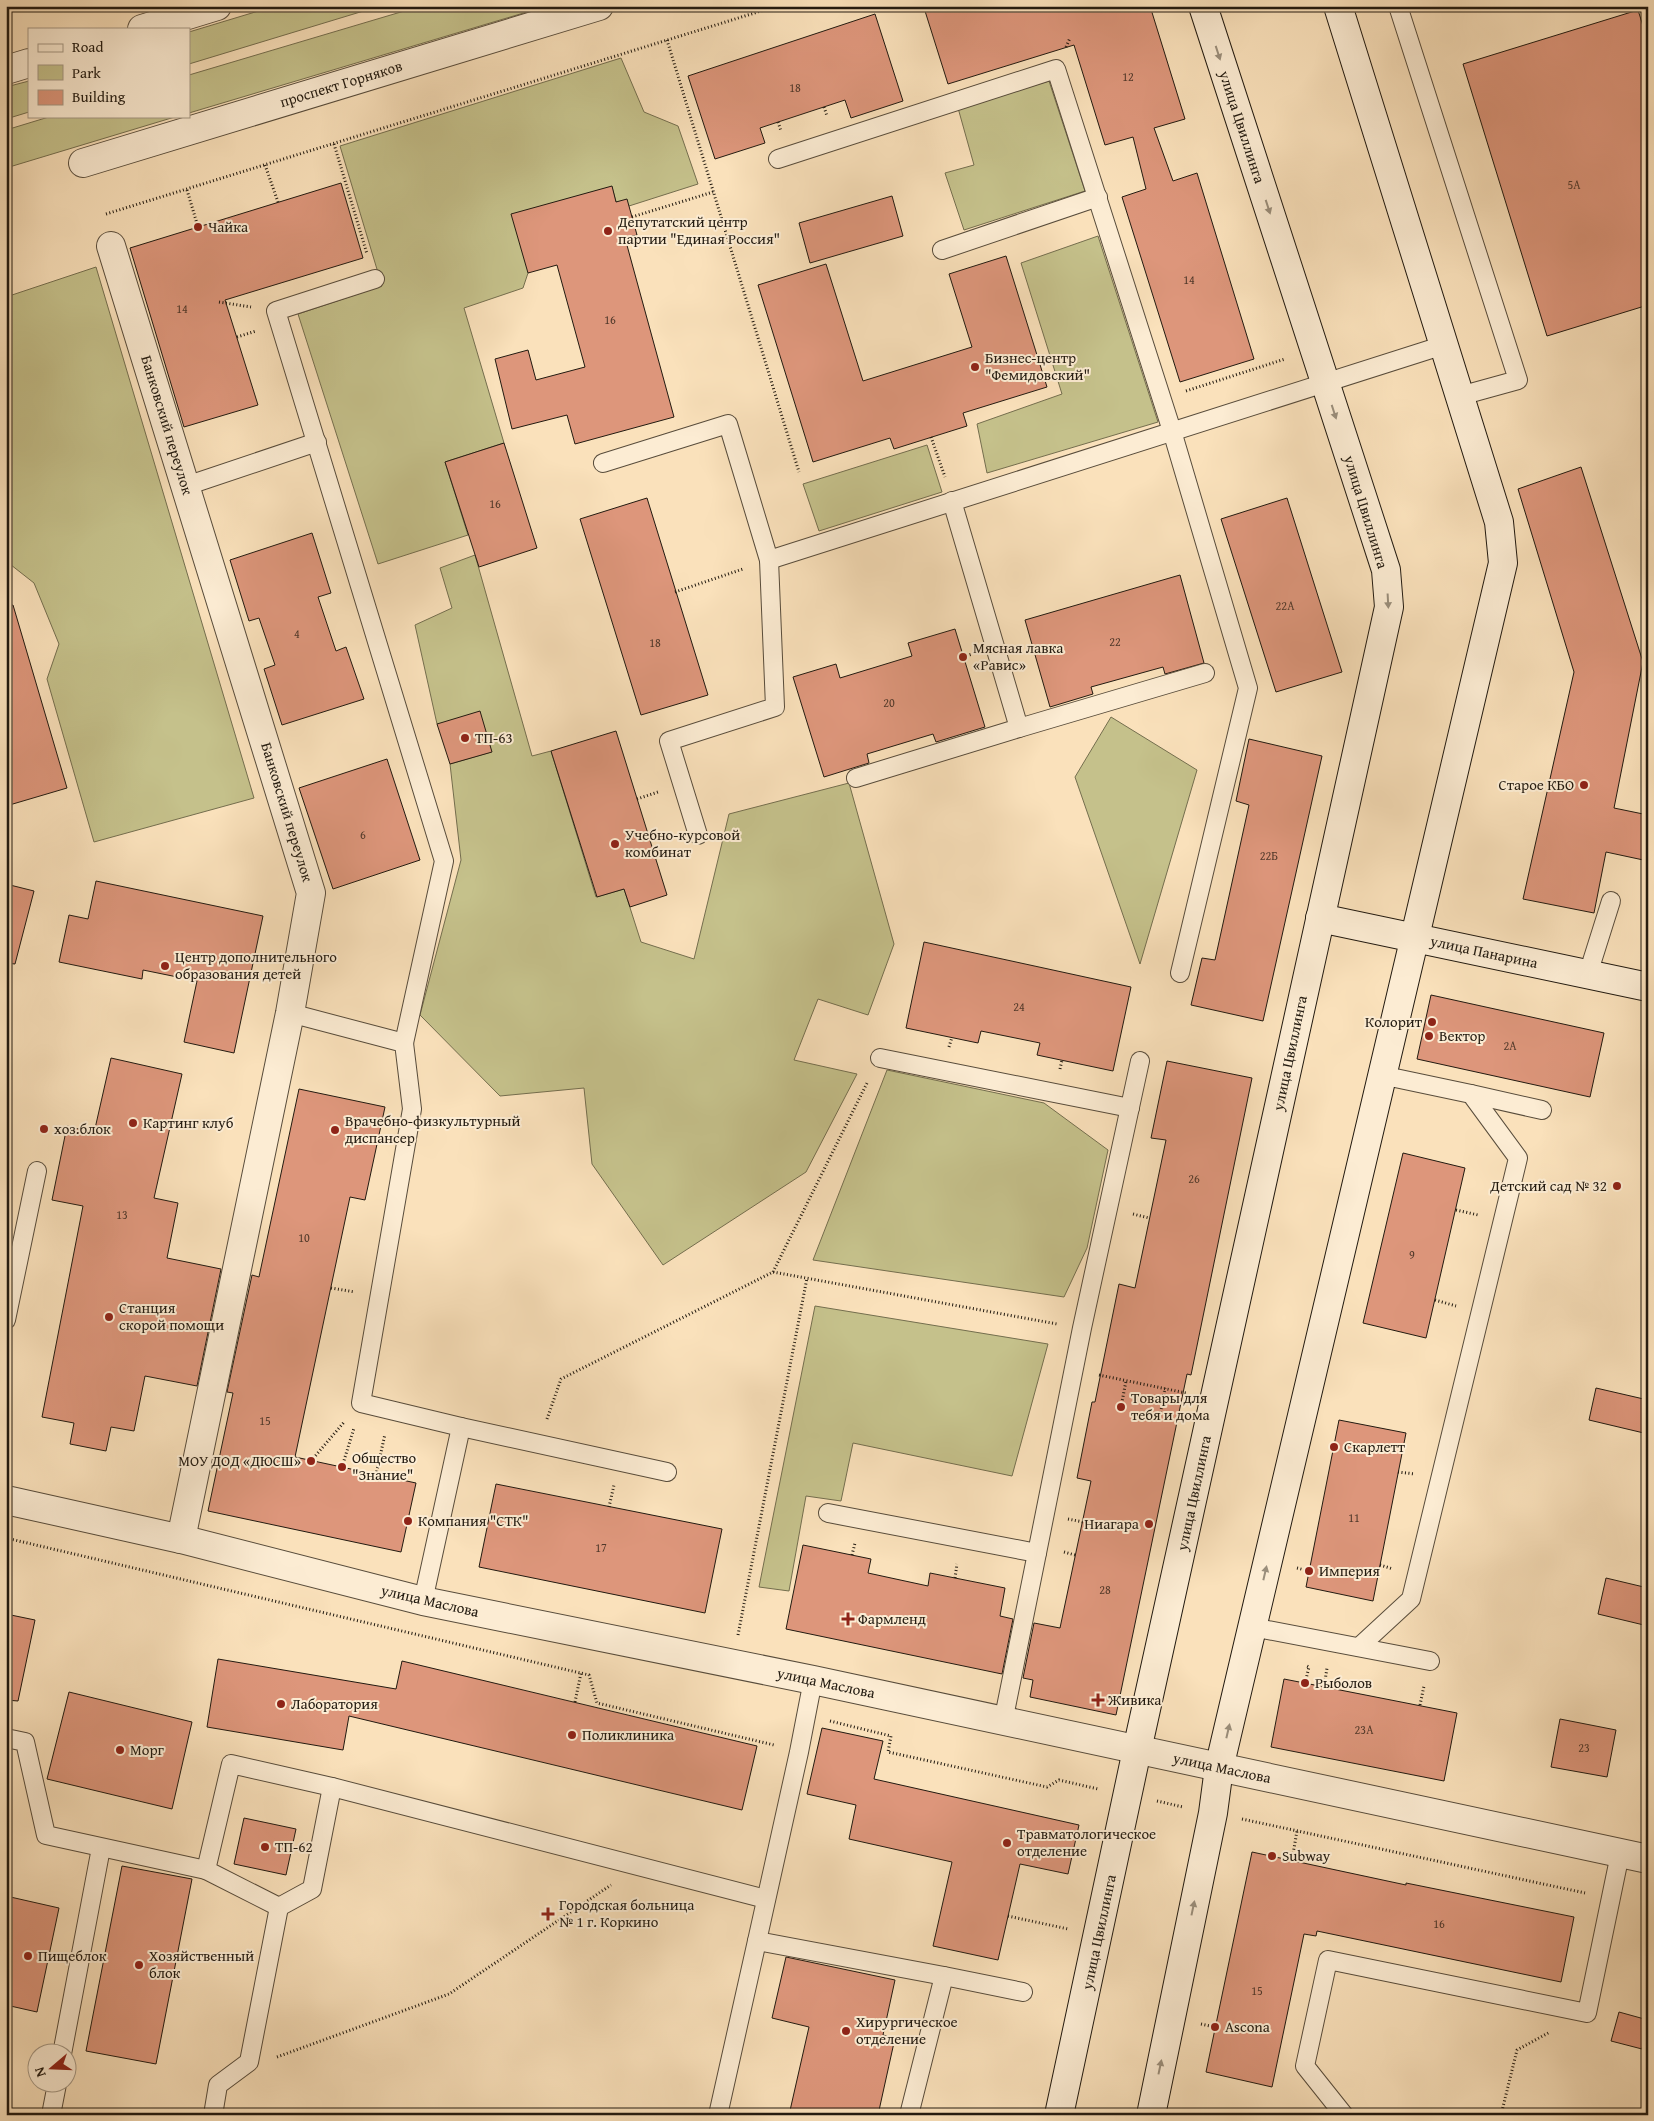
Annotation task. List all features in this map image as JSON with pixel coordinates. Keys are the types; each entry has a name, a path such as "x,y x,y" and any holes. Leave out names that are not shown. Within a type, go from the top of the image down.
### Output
{"street":[{"path":"145,28 217,6"},
{"name":"проспект Горняков","path":"83,162 599,6"},
{"name":"улица Цвиллинга","path":"1059,2115 1137,1750 1390,607 1386,570 1203,6"},
{"path":"1150,2115 1213,1812 1219,1768 1503,563 1499,522 1338,6"},
{"path":"6,70 28,63"},
{"name":"Банковский переулок","path":"111,246 311,893 290,1013 180,1539"},
{"name":"улица Панарина","path":"1320,918 1648,987"},
{"name":"улица Маслова","path":"6,1500 180,1539 423,1601 813,1680 1648,1859"}],"lane":[{"path":"1398,6 1518,380 1460,396"},
{"path":"778,159 1056,69 1172,430 1248,688 1180,973"},
{"path":"942,250 1098,197"},
{"path":"375,279 276,311 444,861 404,1044 412,1109 361,1404 667,1472"},
{"path":"769,560 1172,430 1325,384 1444,344"},
{"path":"603,463 728,424 769,560 775,707 669,741 698,835"},
{"path":"186,486 317,442"},
{"path":"952,501 1019,728"},
{"path":"856,778 1205,673"},
{"path":"1588,974 1610,901"},
{"path":"290,1013 404,1044"},
{"path":"880,1058 1130,1108"},
{"path":"1003,1722 1082,1328 1140,1061"},
{"path":"1382,1075 1542,1110"},
{"path":"1359,1647 1411,1599 1518,1158 1472,1094"},
{"path":"6,1320 37,1171"},
{"path":"423,1601 461,1427"},
{"path":"828,1513 1037,1553"},
{"path":"1252,1627 1430,1661"},
{"path":"718,2115 799,1752 813,1680"},
{"path":"6,1738 24,1742 46,1835 206,1870 279,1907"},
{"path":"206,1870 232,1764 332,1787 766,1899"},
{"path":"279,1907 312,1889 332,1787"},
{"path":"64,2044 101,1848"},
{"path":"1344,2115 1305,2066 1328,1960 1587,2013 1620,1854"},
{"path":"212,2115 218,2085 249,2062 279,1907"},
{"path":"757,1941 1023,1992"},
{"path":"909,2115 944,1976"},
{"path":"51,2115 55,2094"}],"path":[{"path":"100,216 777,6"},
{"path":"667,40 800,472"},
{"path":"334,144 375,279"},
{"path":"265,165 278,202"},
{"path":"187,190 198,227"},
{"path":"632,217 713,192"},
{"path":"219,302 276,311"},
{"path":"1282,350 1295,392"},
{"path":"1162,399 1285,359"},
{"path":"931,437 952,501"},
{"path":"675,592 769,560"},
{"path":"773,1272 880,1058"},
{"path":"539,1444 560,1379 773,1272 1082,1328"},
{"path":"737,1643 807,1278"},
{"path":"1074,1370 1192,1394"},
{"path":"1122,1408 1126,1381"},
{"path":"1160,1416 1165,1388"},
{"path":"311,1461 361,1404"},
{"path":"342,1467 361,1404"},
{"path":"376,1475 390,1410"},
{"path":"6,1538 589,1675 597,1703 799,1752"},
{"path":"1301,1664 1309,1666 1305,1683"},
{"path":"575,1702 581,1673"},
{"path":"826,1721 891,1736 888,1752 1048,1788 1059,1780 1100,1790"},
{"path":"1235,1817 1611,1899"},
{"path":"1292,1860 1297,1831"},
{"path":"249,2062 278,2056 449,1994 639,1866"},
{"path":"1008,1916 1071,1930"},
{"path":"1501,2115 1517,2050 1587,2013"},
{"path":"1193,2022 1215,2027"}],"green space":[{"path":"275,6 380,6 190,64 190,32"},
{"path":"421,6 547,6 190,113 190,75"},
{"path":"621,58 644,112 678,126 698,184 629,206 616,202 612,187 528,273 523,288 464,308 504,443 445,462 468,535 378,564 298,314 382,286 340,146"},
{"path":"28,81 28,112 6,119 6,87"},
{"path":"1049,81 1085,191 964,230 945,173 974,165 958,108"},
{"path":"45,118 171,118 6,168 6,130"},
{"path":"1098,236 1158,422 987,473 977,424 1062,394 1021,263"},
{"path":"96,267 254,798 94,842 47,679 59,644 34,583 6,561 6,297"},
{"path":"927,445 942,492 819,531 803,484"},
{"path":"475,555 532,756 551,751 596,897 624,889 641,942 694,959 729,814 849,783 894,944 868,1015 818,999 794,1060 857,1074 806,1172 663,1265 592,1164 584,1088 500,1096 420,1015 461,860 450,764 491,752 437,724 415,625 452,608 440,568"},
{"path":"1111,717 1197,770 1140,964 1075,777"},
{"path":"887,1070 1044,1103 1108,1150 1087,1248 1064,1297 813,1260"},
{"path":"815,1306 1048,1344 1012,1476 853,1443 841,1501 806,1496 789,1591 759,1587"}],"building":[{"path":"940,6 1150,6 1185,119 1154,128 1173,181 1197,173 1254,359 1180,382 1122,197 1146,189 1133,137 1105,145 1074,45 948,84 925,11"},
{"path":"1638,10 1648,42 1648,305 1547,336 1463,64"},
{"path":"875,14 903,101 851,118 845,100 760,128 765,143 715,159 688,76"},
{"path":"341,183 363,258 225,300 258,405 184,427 130,248"},
{"path":"612,186 616,202 627,199 637,235 625,238 674,417 575,444 567,415 512,429 495,359 528,350 536,380 585,367 557,265 528,273 511,214"},
{"path":"892,196 903,236 810,263 799,223"},
{"name":"Бизнес-центр \"Фемидовский\"","path":"1006,256 1047,387 963,413 967,426 894,449 890,438 813,462 758,285 826,264 863,381 972,347 949,274"},
{"path":"504,443 537,548 479,567 445,462"},
{"name":"Старое КБО","path":"1581,467 1643,662 1614,808 1648,815 1648,861 1606,852 1594,913 1523,899 1574,672 1518,489"},
{"path":"647,498 708,695 641,715 580,519"},
{"path":"1287,498 1342,672 1276,692 1221,519"},
{"path":"312,533 331,593 318,597 336,651 346,647 364,699 282,725 264,669 275,665 259,618 249,621 230,560"},
{"path":"1180,575 1204,663 1165,674 1163,667 1091,687 1093,694 1050,707 1025,620"},
{"path":"13,605 67,788 6,806 6,606"},
{"path":"955,629 985,727 936,742 933,734 867,754 869,763 824,777 793,677 836,664 840,678 912,656 908,643"},
{"name":"ТП-63","path":"480,711 492,752 450,764 437,724"},
{"name":"Учебно-курсовой комбинат","path":"616,731 667,895 630,907 624,889 597,897 551,751"},
{"path":"1249,739 1322,756 1263,1021 1191,1005 1202,958 1215,960 1249,805 1236,801"},
{"path":"387,759 420,860 333,889 299,788"},
{"name":"Центр дополнительного образования детей","path":"96,881 263,916 234,1053 184,1042 197,981 143,970 142,979 59,962 69,915 88,919"},
{"path":"6,884 34,891 15,964 6,963"},
{"path":"924,942 1131,987 1113,1071 1037,1055 1040,1043 981,1031 978,1043 906,1028"},
{"path":"1431,995 1604,1033 1590,1097 1417,1059"},
{"path":"111,1058 182,1074 154,1198 178,1203 167,1258 221,1269 197,1386 145,1376 134,1431 111,1427 106,1451 70,1444 74,1423 42,1417 83,1206 52,1200 67,1126 94,1133"},
{"path":"1167,1061 1252,1078 1191,1375 1187,1374 1116,1715 1030,1697 1033,1680 1023,1678 1034,1623 1060,1628 1091,1481 1077,1478 1092,1402 1095,1402 1119,1284 1135,1288 1166,1140 1151,1138"},
{"path":"299,1089 385,1107 365,1200 350,1197 295,1457 416,1483 401,1552 208,1511 233,1393 227,1392 252,1275 259,1277"},
{"path":"1403,1153 1465,1168 1426,1338 1363,1323"},
{"path":"1596,1388 1648,1400 1648,1434 1589,1420"},
{"path":"1339,1420 1406,1433 1373,1601 1306,1587"},
{"path":"496,1484 722,1529 705,1613 479,1567"},
{"path":"803,1545 871,1559 868,1573 928,1586 930,1573 1005,1588 1000,1616 1013,1619 1002,1674 786,1629"},
{"path":"1606,1578 1648,1588 1648,1626 1598,1614"},
{"path":"6,1614 35,1620 18,1701 6,1700"},
{"name":"Поликлиника","path":"218,1659 396,1689 402,1661 757,1746 742,1810 349,1716 343,1750 207,1727"},
{"path":"1284,1679 1457,1713 1444,1781 1271,1747"},
{"name":"Морг","path":"69,1692 192,1722 172,1809 47,1779"},
{"path":"1560,1719 1616,1730 1607,1777 1551,1767"},
{"name":"Травматологическое отделение","path":"822,1728 883,1741 874,1779 1079,1825 1068,1874 1020,1864 998,1960 933,1946 952,1862 849,1839 856,1805 807,1794"},
{"name":"ТП-62","path":"244,1818 296,1829 286,1875 234,1864"},
{"path":"1252,1852 1406,1885 1406,1883 1574,1917 1561,1982 1317,1931 1316,1936 1304,1934 1272,2087 1206,2072"},
{"name":"Хозяйственный блок","path":"122,1866 192,1879 156,2064 86,2051"},
{"name":"Пищеблок","path":"6,1896 59,1908 37,2012 6,2005"},
{"name":"Хирургическое отделение","path":"786,1957 895,1980 883,2035 895,2038 878,2115 789,2115 809,2027 772,2018"},
{"path":"1619,2012 1648,2020 1642,2049 1611,2041"}],"place":[{"name":"Чайка","path":"198,227"},
{"name":"Депутатский центр партии \"Единая Россия\"","path":"608,231"},
{"name":"Бизнес-центр \"Фемидовский\"","path":"975,367"},
{"name":"Мясная лавка «Равис»","path":"963,657"},
{"name":"ТП-63","path":"465,738"},
{"name":"Старое КБО","path":"1584,785"},
{"name":"Учебно-курсовой комбинат","path":"615,844"},
{"name":"Центр дополнительного образования детей","path":"165,966"},
{"name":"Колорит","path":"1432,1022"},
{"name":"Вектор","path":"1429,1036"},
{"name":"Картинг клуб","path":"133,1123"},
{"name":"хоз.блок","path":"44,1129"},
{"name":"Врачебно-физкультурный диспансер","path":"335,1130"},
{"name":"Детский сад № 32","path":"1617,1186"},
{"name":"Станция скорой помощи","path":"109,1317"},
{"name":"Товары для тебя и дома","path":"1121,1407"},
{"name":"Скарлетт","path":"1334,1447"},
{"name":"МОУ ДОД «ДЮСШ»","path":"311,1461"},
{"name":"Общество \"Знание\"","path":"342,1467"},
{"name":"Компания \"СТК\"","path":"408,1521"},
{"name":"Ниагара","path":"1149,1524"},
{"name":"Империя","path":"1309,1571"},
{"name":"Фармленд","path":"848,1619"},
{"name":"Рыболов","path":"1305,1683"},
{"name":"Живика","path":"1098,1700"},
{"name":"Лаборатория","path":"281,1704"},
{"name":"Поликлиника","path":"572,1735"},
{"name":"Морг","path":"120,1750"},
{"name":"Травматологическое отделение","path":"1007,1843"},
{"name":"ТП-62","path":"265,1847"},
{"name":"Subway","path":"1272,1856"},
{"name":"Городская больница № 1 г. Коркино","path":"548,1914"},
{"name":"Пищеблок","path":"28,1956"},
{"name":"Хозяйственный блок","path":"139,1965"},
{"name":"Ascona","path":"1215,2027"},
{"name":"Хирургическое отделение","path":"846,2031"}]}
